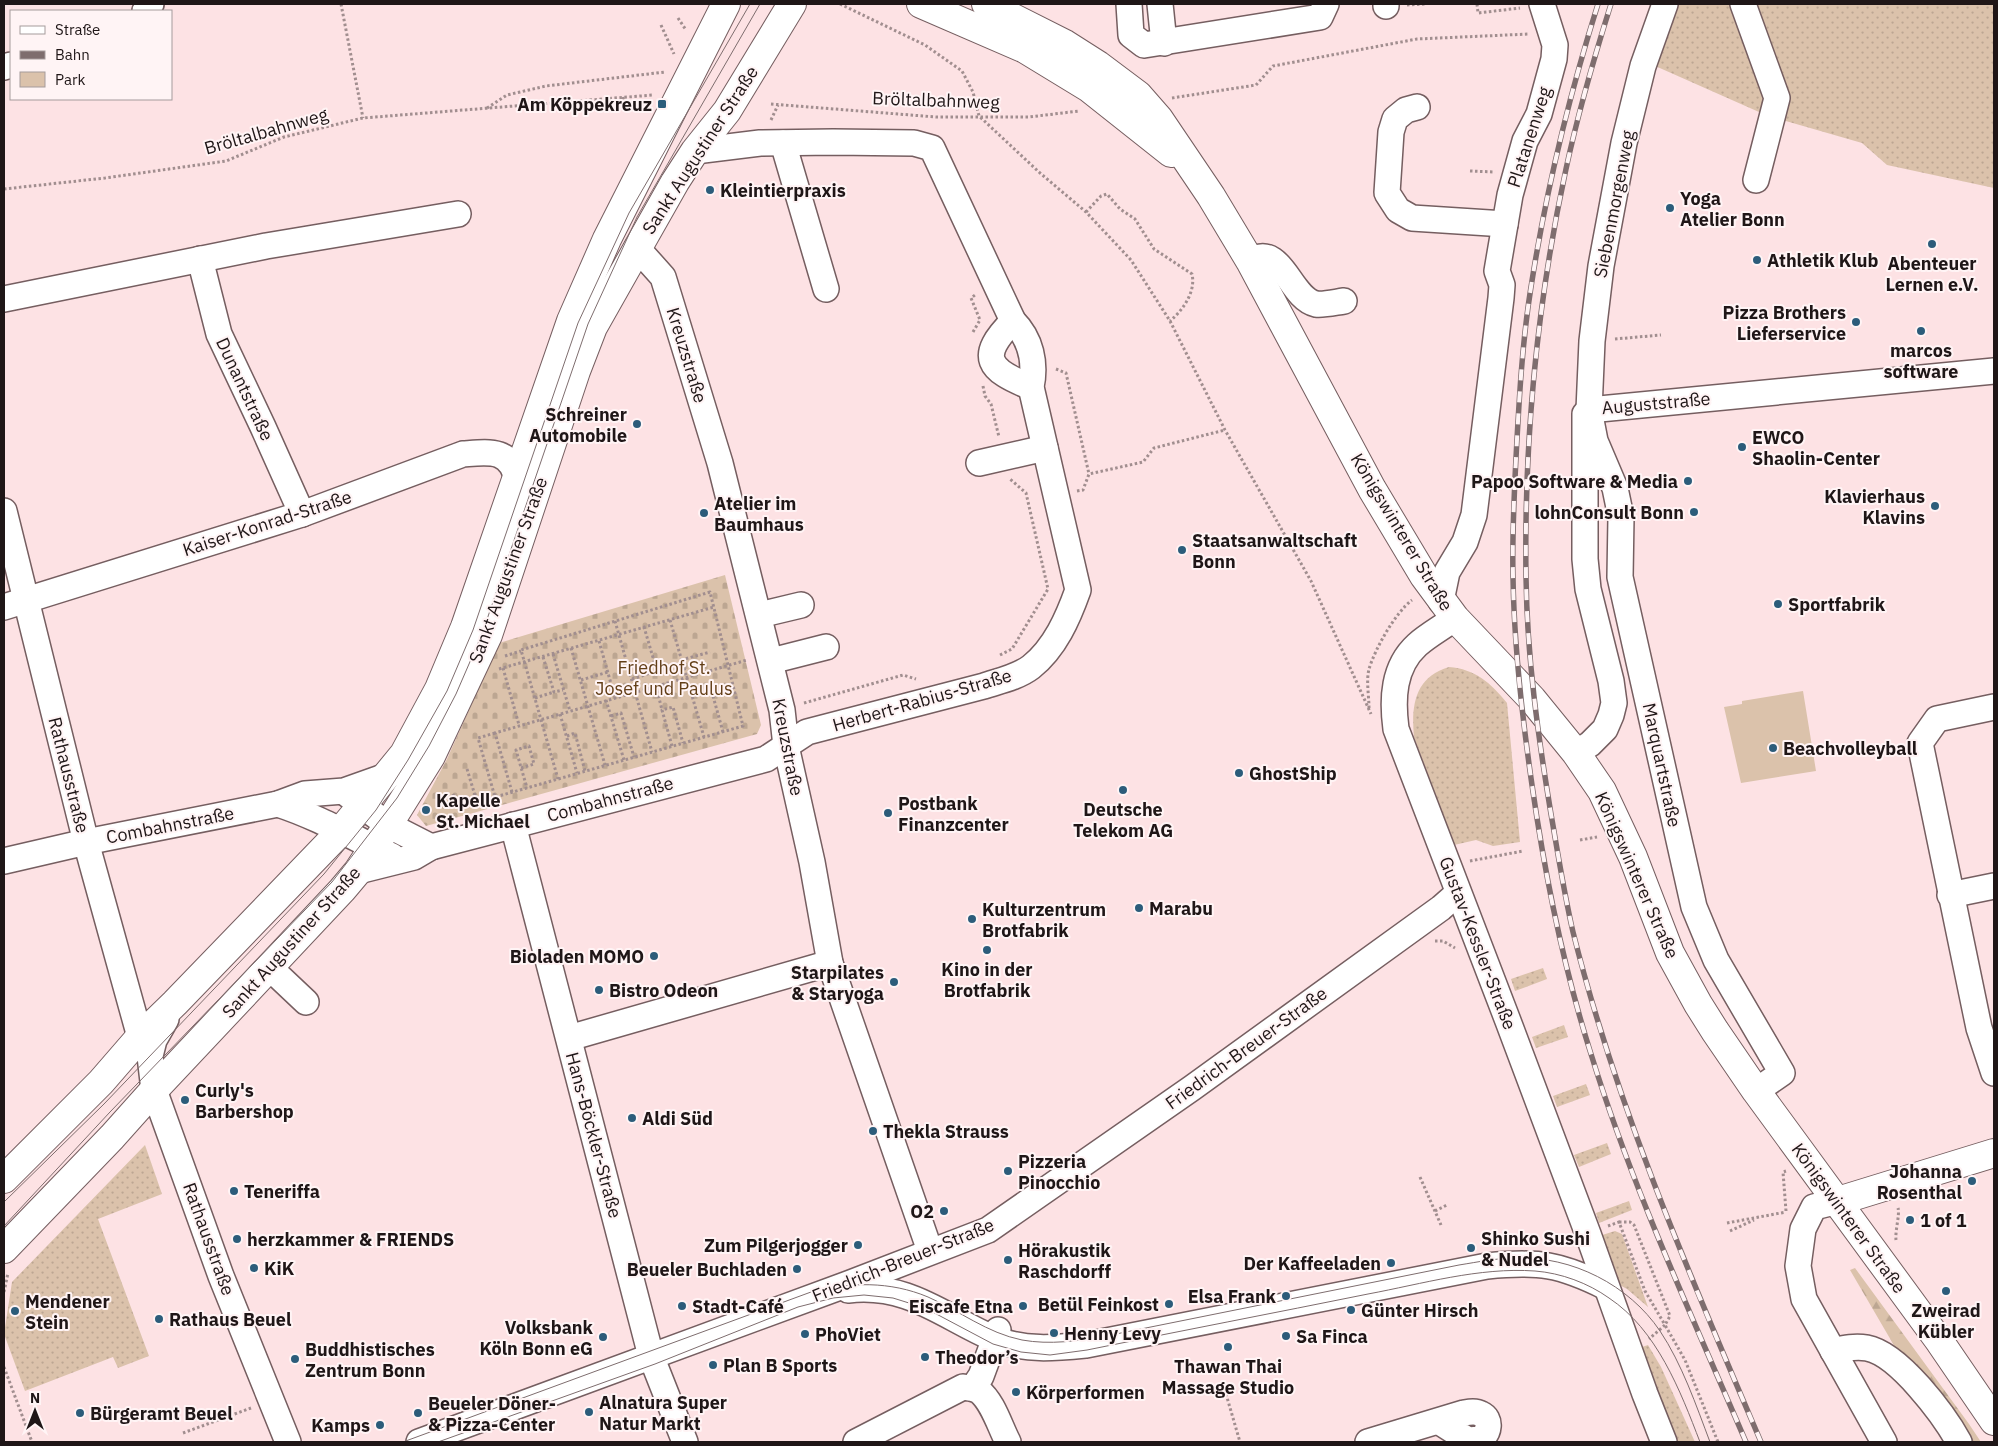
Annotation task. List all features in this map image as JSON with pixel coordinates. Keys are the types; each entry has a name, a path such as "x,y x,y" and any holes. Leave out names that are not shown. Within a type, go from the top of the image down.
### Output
{"main road":[{"name":"Sankt Augustiner Straße","path":"4,1179 101,1082 140,1037 340,832 353,798 389,775 404,754 440,689 465,627 572,321 603,248 726,4"},
{"path":"786,14 813,4"},
{"name":"Königswinterer Straße","path":"921,4 1025,49 1090,88 1195,173"},
{"name":"Königswinterer Straße","path":"986,4 1065,44 1138,95 1158,119 1211,196 1250,261 1372,489 1448,609 1532,699 1576,753 1602,791 1616,819 1670,953 1715,1031 1756,1091 1940,1342 1994,1421"},
{"name":"Sankt Augustiner Straße","path":"4,1249 112,1137 330,904 358,871 381,836 431,756 488,635 576,371 593,327 637,248 695,151 727,111 786,14"},
{"path":"1838,1201 1994,1153"}],"street":[{"path":"1129,4 1132,35 1144,45 1164,43 1269,14 1320,17 1326,4"},
{"path":"1160,4 1164,43"},
{"name":"Siebenmorgenweg","path":"1589,410 1592,341 1601,266 1624,143 1643,66 1665,4"},
{"path":"1743,4 1777,98 1756,180"},
{"name":"Platanenweg","path":"1448,609 1448,572 1465,542 1474,515 1501,298 1502,285 1497,271 1505,224 1512,188 1525,140 1539,114 1554,59 1555,45 1552,32 1534,5"},
{"path":"1417,107 1406,110 1395,119 1391,132 1387,193 1398,210 1412,218 1505,224"},
{"name":"Herbert-Rabius-Straße","path":"695,151 760,143 914,143 932,148 1013,321 1021,329 1025,337 1034,374 1031,388 1078,590 1071,611 1060,631 1044,654 1030,668 984,686 807,732 786,746"},
{"path":"784,143 826,289"},
{"path":"4,299 266,246 458,214"},
{"name":"Kreuzstraße","path":"637,248 663,277 720,463 782,710 786,746 810,853 830,963 930,1251"},
{"path":"1250,261 1263,256 1272,258 1306,298 1316,304 1344,301"},
{"name":"Dunantstraße","path":"200,259 219,334 302,514"},
{"path":"1013,321 994,341 990,350 992,361 999,371 1031,388"},
{"name":"Auguststraße","path":"1576,753 1590,744 1605,729 1614,703 1611,681 1588,589 1585,559 1585,414 1589,410 1994,371"},
{"name":"Marquartstraße","path":"1589,410 1595,441 1615,488 1621,517 1620,577 1694,907 1716,960 1782,1073 1756,1091"},
{"path":"979,463 1045,448"},
{"name":"Kaiser-Konrad-Straße","path":"14,603 302,514 462,454 486,452 499,454 510,461 515,469 517,479"},
{"name":"Rathausstraße","path":"4,511 14,603 86,842 140,1037"},
{"path":"759,615 801,605"},
{"name":"Gustav-Kessler-Straße","path":"1448,609 1405,660 1397,676 1394,711 1396,729 1508,1020 1644,1394 1664,1442"},
{"path":"770,657 826,647"},
{"path":"1994,707 1937,719 1920,743 1950,895 1980,1028 1994,1073"},
{"name":"Combahnstraße","path":"358,871 414,857 431,847 766,758 786,746"},
{"name":"Combahnstraße","path":"4,861 86,842 278,804 304,794 353,798 401,860"},
{"name":"Combahnstraße","path":"278,804 308,814 340,832 381,836 431,847"},
{"name":"Hans-Böckler-Straße","path":"513,825 651,1356 685,1442"},
{"path":"1950,895 1994,886"},
{"name":"Friedrich-Breuer-Straße","path":"418,1442 826,1292 988,1230 1192,1088 1441,908 1458,893"},
{"path":"569,1038 830,963"},
{"path":"270,968 306,1002"},
{"name":"Sankt Augustiner Straße","path":"154,1090 150,1056 154,1040 175,1003"},
{"name":"Rathausstraße","path":"154,1090 222,1276 288,1442"},
{"path":"1838,1201 1814,1207 1803,1229 1798,1266 1804,1299 1884,1442"},
{"path":"826,1292 864,1288 892,1292 925,1302 1021,1346 1050,1349 1086,1345 1449,1273 1504,1264 1551,1265 1580,1274 1606,1287"},
{"path":"973,1388 980,1376 997,1334"},
{"path":"1833,1351 1851,1347 1869,1348 1888,1357 1929,1398 1959,1442"},
{"path":"856,1442 963,1387 973,1388 988,1402 1008,1442"},
{"path":"1368,1442 1438,1421"}],"path":[{"path":"341,4 363,118"},
{"path":"840,4 925,45 962,71 973,92 979,116 1040,173 1086,212 1131,260 1170,321 1225,430 1311,580 1372,718"},
{"path":"1477,4 1478,13 1534,5"},
{"path":"661,25 675,57"},
{"path":"1165,99 1256,85 1273,66 1417,39 1552,32"},
{"path":"486,108 507,95 546,86 668,72"},
{"name":"Bröltalbahnweg","path":"4,189 104,178 226,161 284,137 363,118 656,95"},
{"path":"623,97 624,105 648,104"},
{"name":"Bröltalbahnweg","path":"771,104 936,117 1029,117 1083,110"},
{"path":"773,116 778,105"},
{"path":"935,122 936,117"},
{"path":"1470,171 1490,172"},
{"path":"1086,212 1101,196 1107,194 1120,209 1135,218 1154,249 1164,257 1189,270 1192,274 1193,285 1185,305 1170,321"},
{"path":"970,336 980,320 970,298 994,282"},
{"path":"1592,341 1661,335"},
{"path":"1032,362 1047,365 1066,374 1089,474 1083,490 1057,497"},
{"path":"981,379 985,396 991,404 1010,480 1026,493 1048,588 1012,649 995,658"},
{"path":"1089,474 1143,462 1154,448 1225,430"},
{"path":"453,794 457,808 744,726 710,592 502,657 519,726"},
{"path":"496,670 714,607"},
{"path":"670,620 704,737"},
{"path":"615,621 652,752"},
{"path":"632,679 657,671 644,627"},
{"path":"599,641 615,698"},
{"path":"571,648 605,765"},
{"path":"521,651 558,779"},
{"path":"681,660 710,652"},
{"path":"553,654 570,711"},
{"path":"543,657 554,692"},
{"path":"495,797 478,738 686,677 770,657"},
{"path":"581,680 608,672"},
{"path":"782,710 903,675 921,681"},
{"path":"656,686 672,746"},
{"path":"535,698 563,690"},
{"path":"713,696 723,732"},
{"path":"606,700 624,760"},
{"path":"662,710 673,707 683,743"},
{"path":"611,716 621,713 634,757"},
{"path":"560,714 578,773"},
{"path":"495,733 512,792"},
{"path":"567,736 575,733 586,771"},
{"path":"521,768 534,764 529,746 516,750 521,768 527,788"},
{"path":"467,769 477,802"},
{"path":"1447,865 1523,850"},
{"path":"1420,1177 1441,1225"},
{"path":"1435,1211 1447,1205"},
{"path":"1727,1223 1759,1217 1730,1231"},
{"path":"1620,1222 1630,1222 1634,1226 1670,1316 1665,1325 1685,1360 1718,1442"},
{"path":"4,1367 32,1442"},
{"path":"1226,1394 1240,1442"},
{"path":"183,1432 272,1401"}],"green space":[{"path":"1678,4 1994,4 1994,188 1887,165 1862,143 1768,116 1653,65"},
{"name":"Friedhof St. Josef und Paulus","path":"725,575 761,725 757,734 426,826 417,815 447,759 499,643"},
{"path":"1449,667 1467,671 1482,678 1507,703 1520,842 1493,846 1476,840 1454,845 1414,737 1413,725 1415,703 1422,685 1438,672"},
{"name":"Beachvolleyball","path":"1803,691 1816,771 1741,783 1724,707 1742,704 1742,701"},
{"path":"1543,968 1547,979 1515,991 1511,979"},
{"path":"1564,1025 1568,1037 1536,1048 1532,1037"},
{"path":"1586,1084 1590,1095 1557,1107 1553,1096"},
{"path":"1607,1143 1611,1154 1579,1167 1574,1155"},
{"path":"145,1145 162,1194 98,1219 149,1356 118,1368 113,1357 25,1391 4,1334 12,1282"},
{"path":"1629,1201 1632,1210 1599,1223 1596,1213"},
{"path":"1615,1231 1622,1234 1648,1307 1627,1289 1616,1283 1599,1236"},
{"path":"1855,1268 1981,1442 1946,1442 1927,1402 1850,1270"},
{"path":"1648,1345 1661,1367 1695,1442 1676,1442 1639,1348"}],"tram line":[{"path":"4,1202 104,1104 324,874 376,810 408,760 447,691 473,630 578,323 629,213 750,4"},
{"path":"4,1226 110,1112 332,882 397,798 429,746 456,694 482,634 588,324 637,217 760,4"},
{"path":"403,1442 811,1292 840,1286 870,1285 899,1288 928,1297 985,1327 1009,1337 1022,1340 1054,1342 1106,1336 1459,1265 1495,1259 1516,1258 1558,1262 1578,1268 1616,1287 1632,1300 1647,1315 1668,1344 1688,1385 1710,1442"},
{"path":"438,1442 655,1364 798,1307 833,1298 864,1295 893,1298 925,1308 993,1344 1021,1352 1050,1355 1087,1350 1451,1277 1514,1270 1545,1272 1574,1280 1601,1293 1626,1311 1641,1327 1665,1362 1700,1442"}],"railway":[{"path":"1598,4 1577,74 1551,180 1537,251 1525,329 1518,415 1513,532 1515,629 1519,681 1528,759 1543,853 1563,954 1581,1021 1607,1104 1625,1153 1684,1298 1746,1442"},
{"path":"1611,4 1587,86 1566,169 1547,270 1534,372 1527,475 1526,526 1528,637 1534,696 1546,785 1564,888 1573,932 1591,998 1611,1063 1657,1191 1761,1442"}],"place":[{"name":"Am Köppekreuz","path":"662,104"},
{"name":"Kleintierpraxis","path":"710,190"},
{"name":"Yoga Atelier Bonn","path":"1670,208"},
{"name":"Abenteuer Lernen e.V.","path":"1932,244"},
{"name":"Athletik Klub","path":"1757,260"},
{"name":"Pizza Brothers Lieferservice","path":"1856,322"},
{"name":"marcos software","path":"1921,331"},
{"name":"Schreiner Automobile","path":"637,424"},
{"name":"EWCO Shaolin-Center","path":"1742,447"},
{"name":"Papoo Software & Media","path":"1688,481"},
{"name":"Klavierhaus Klavins","path":"1935,506"},
{"name":"lohnConsult Bonn","path":"1694,512"},
{"name":"Atelier im Baumhaus","path":"704,513"},
{"name":"Staatsanwaltschaft Bonn","path":"1182,550"},
{"name":"Sportfabrik","path":"1778,604"},
{"name":"Beachvolleyball","path":"1773,748"},
{"name":"GhostShip","path":"1239,773"},
{"name":"Deutsche Telekom AG","path":"1123,790"},
{"name":"Kapelle St. Michael","path":"426,810"},
{"name":"Postbank Finanzcenter","path":"888,813"},
{"name":"Marabu","path":"1139,908"},
{"name":"Kulturzentrum Brotfabrik","path":"972,919"},
{"name":"Kino in der Brotfabrik","path":"987,950"},
{"name":"Bioladen MOMO","path":"654,956"},
{"name":"Starpilates & Staryoga","path":"894,982"},
{"name":"Bistro Odeon","path":"599,990"},
{"name":"Curly's Barbershop","path":"185,1100"},
{"name":"Aldi Süd","path":"632,1118"},
{"name":"Thekla Strauss","path":"873,1131"},
{"name":"Pizzeria Pinocchio","path":"1008,1171"},
{"name":"Johanna Rosenthal","path":"1972,1181"},
{"name":"Teneriffa","path":"234,1191"},
{"name":"O2","path":"944,1211"},
{"name":"1 of 1","path":"1910,1220"},
{"name":"herzkammer & FRIENDS","path":"237,1239"},
{"name":"Zum Pilgerjogger","path":"858,1245"},
{"name":"Shinko Sushi & Nudel","path":"1471,1248"},
{"name":"Hörakustik Raschdorff","path":"1008,1260"},
{"name":"Der Kaffeeladen","path":"1391,1263"},
{"name":"KiK","path":"254,1268"},
{"name":"Beueler Buchladen","path":"797,1269"},
{"name":"Zweirad Kübler","path":"1946,1291"},
{"name":"Elsa Frank","path":"1286,1296"},
{"name":"Betül Feinkost","path":"1169,1304"},
{"name":"Stadt-Café","path":"682,1306"},
{"name":"Eiscafe Etna","path":"1023,1306"},
{"name":"Günter Hirsch","path":"1351,1310"},
{"name":"Mendener Stein","path":"15,1311"},
{"name":"Rathaus Beuel","path":"159,1319"},
{"name":"Henny Levy","path":"1054,1333"},
{"name":"PhoViet","path":"805,1334"},
{"name":"Sa Finca","path":"1286,1336"},
{"name":"Volksbank Köln Bonn eG","path":"603,1337"},
{"name":"Thawan Thai Massage Studio","path":"1228,1347"},
{"name":"Theodor’s","path":"925,1357"},
{"name":"Buddhistisches Zentrum Bonn","path":"295,1359"},
{"name":"Plan B Sports","path":"713,1365"},
{"name":"Körperformen","path":"1016,1392"},
{"name":"Alnatura Super Natur Markt","path":"589,1412"},
{"name":"Bürgeramt Beuel","path":"80,1413"},
{"name":"Beueler Döner- & Pizza-Center","path":"418,1413"},
{"name":"Kamps","path":"380,1425"}]}
